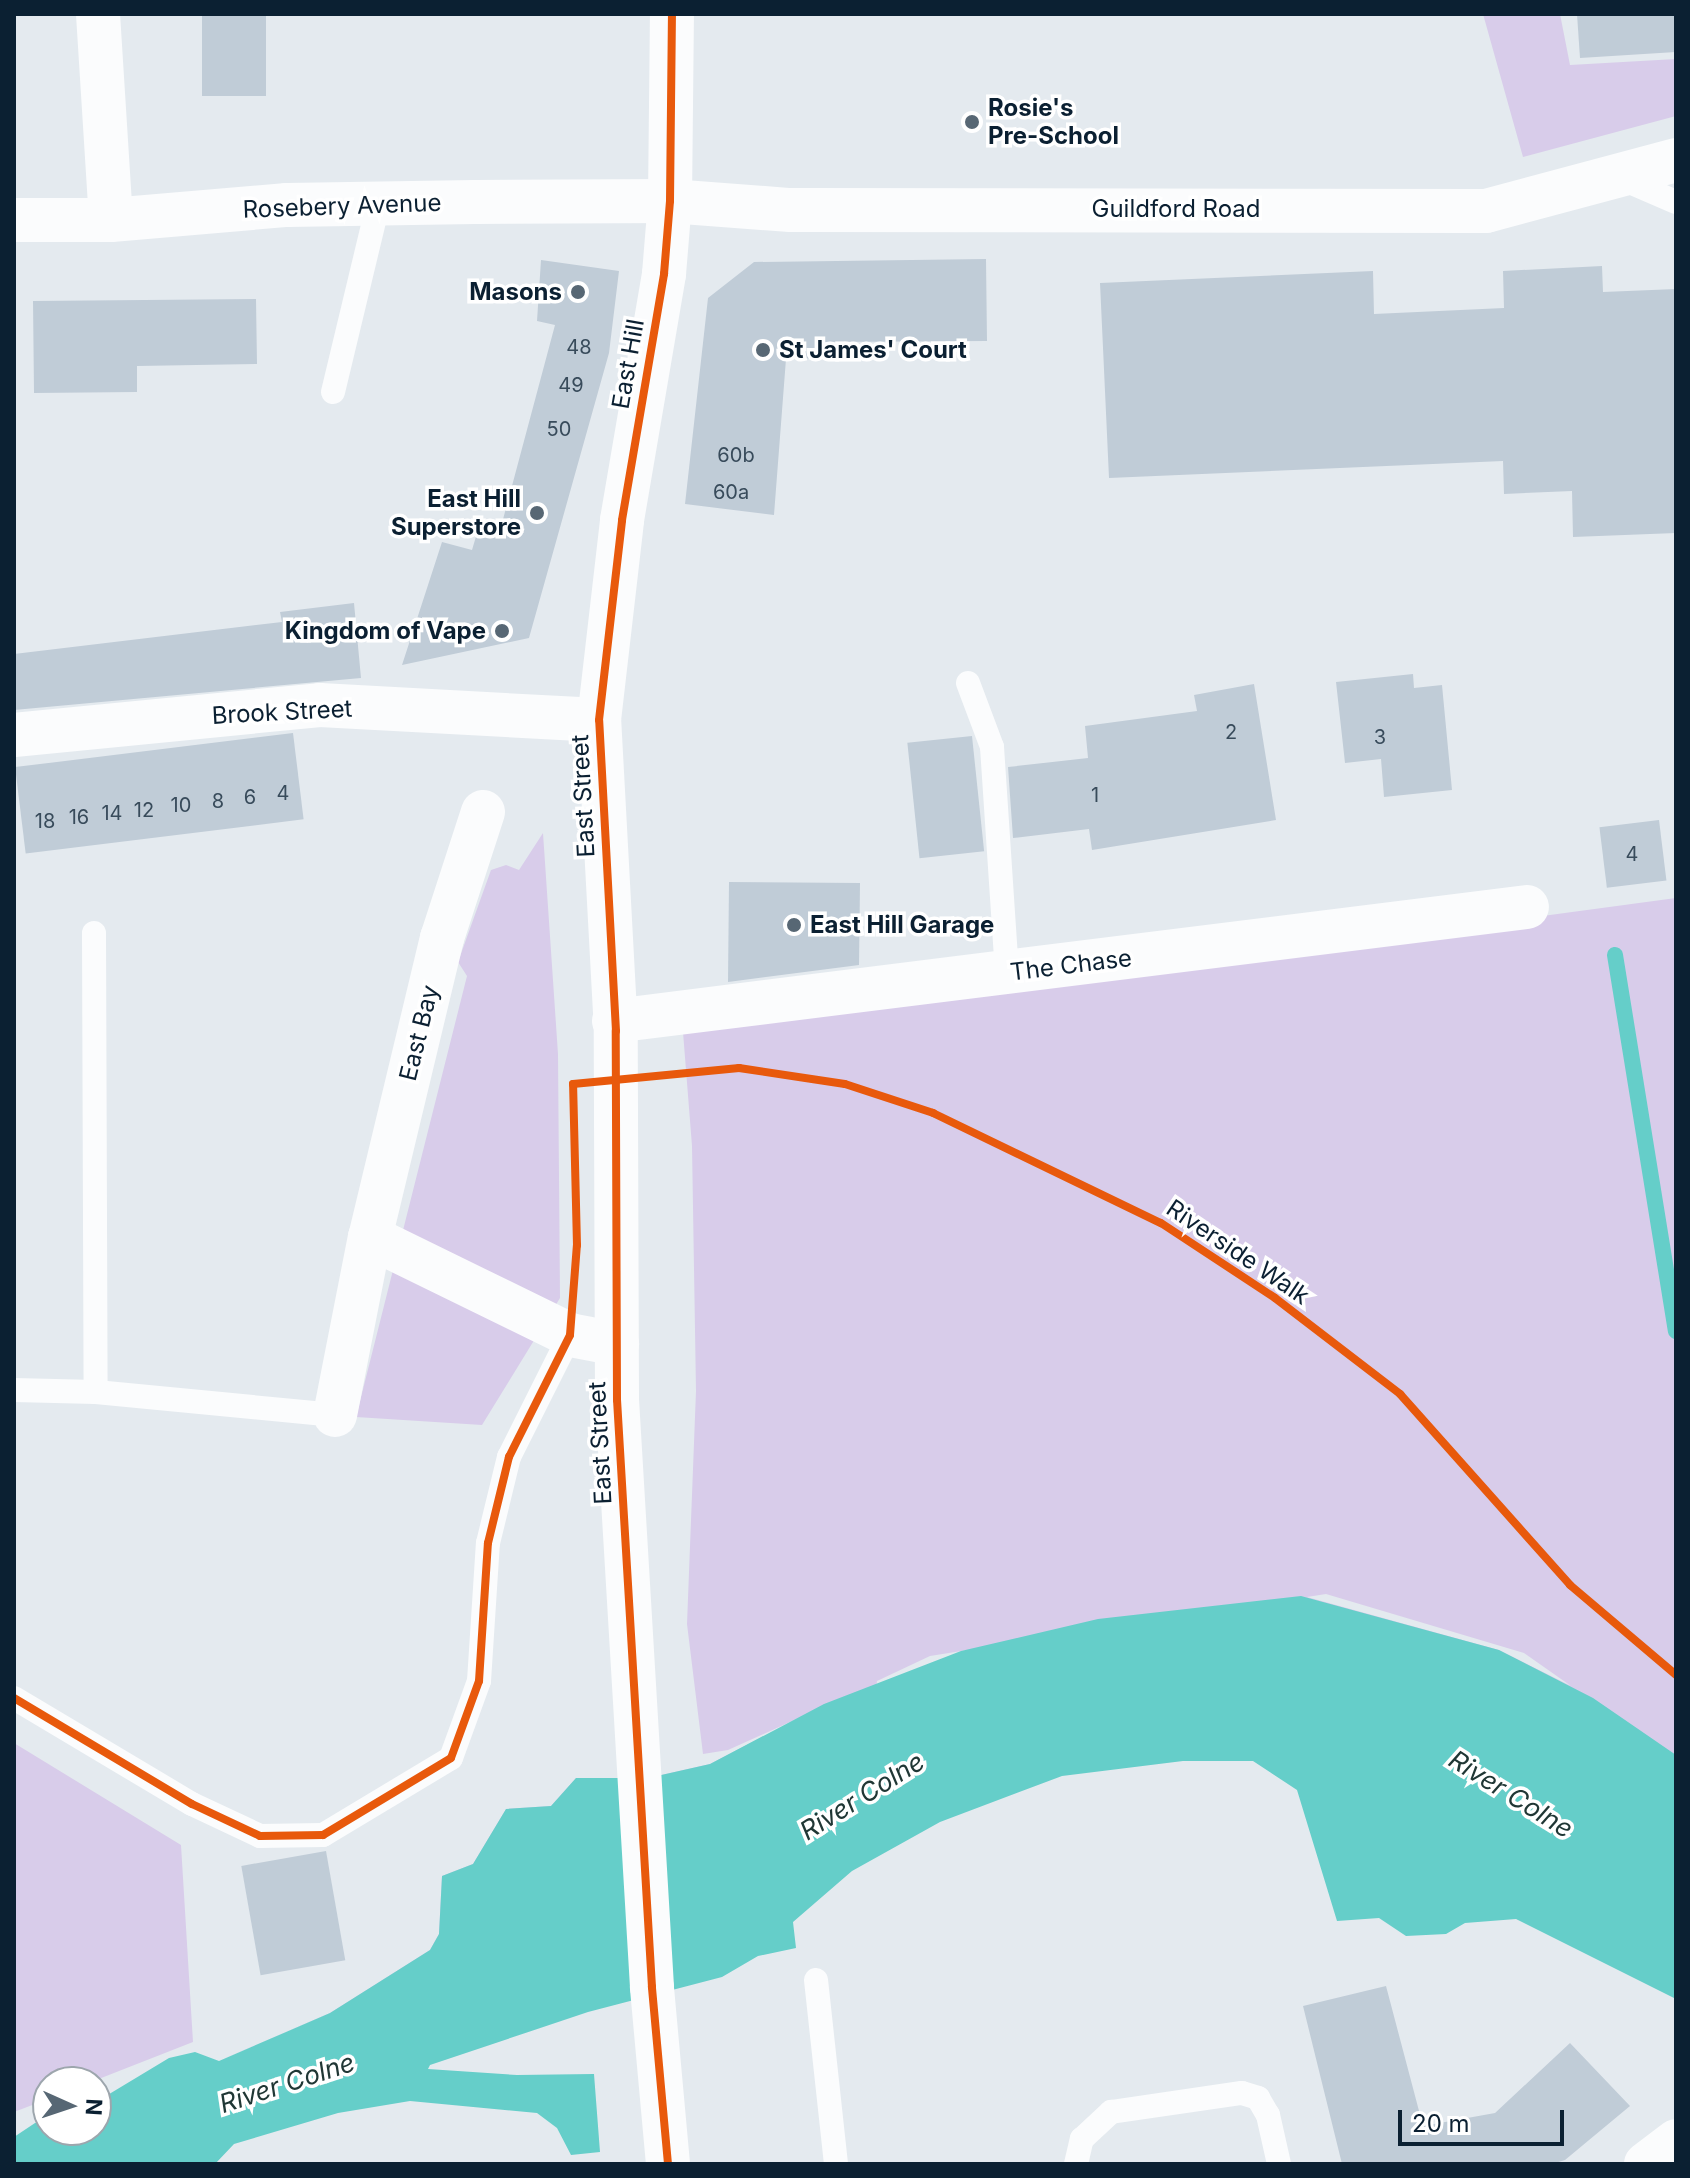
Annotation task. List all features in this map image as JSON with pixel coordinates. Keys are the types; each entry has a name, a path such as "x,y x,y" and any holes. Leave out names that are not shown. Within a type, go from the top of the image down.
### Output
{"street":[{"path":"98,14 111,220"},
{"name":"East Hill","path":"599,720 622,520 664,274 670,201 672,14"},
{"name":"Guildford Road","path":"670,201 791,210 1486,211 1676,160"},
{"name":"Rosebery Avenue","path":"14,220 111,220 378,204 670,201"},
{"name":"Brook Street","path":"14,735 320,705 599,720"},
{"name":"East Street","path":"599,720 614,1021 617,1344 667,2156"},
{"name":"East Bay","path":"335,1415 370,1237 442,938 490,829"},
{"name":"The Chase","path":"614,1021 1527,907"},
{"path":"370,1237 570,1335 617,1344"},
{"path":"1646,2164 1676,2141"}],"lane":[{"path":"1616,176 1676,202"},
{"path":"333,392 378,204"},
{"path":"968,683 992,747 1007,973"},
{"path":"94,933 96,1392"},
{"path":"14,1698 192,1804 260,1836 323,1835 451,1758 479,1681 488,1543 509,1457 570,1335"},
{"path":"14,1390 96,1392 335,1415"},
{"path":"816,1980 836,2164"},
{"path":"1076,2164 1082,2139 1111,2112 1242,2093 1258,2098 1268,2115 1279,2164"}],"shaded area":[{"path":"1483,14 1560,14 1570,65 1676,59 1676,116 1523,157"},
{"path":"543,833 558,1054 560,1298 482,1425 356,1417 467,976 458,962 491,870 506,865 519,870"},
{"path":"1676,898 1676,1770 1291,1599 930,1656 877,1681 865,1785 223,2059 330,2013 430,1950 439,1934 442,1876 473,1864 506,1809 551,1806 576,1778 648,1778 710,1764 801,1717 728,1750 703,1754 687,1624 696,1391 692,1146 683,1032","holes":["1326,1594 1524,1653 1571,1686 1499,1650 1307,1597"]},
{"path":"14,1743 181,1845 193,2042 112,2074 112,2066 32,2066 32,2105 14,2112"}],"water":[{"name":"River Colne","path":"1301,1596 1499,1650 1593,1698 1676,1755 1676,1999 1516,1919 1465,1923 1446,1934 1406,1936 1379,1918 1337,1921 1297,1790 1253,1761 1183,1761 1062,1776 940,1822 852,1871 793,1922 796,1948 758,1956 722,1977 588,2012 430,2065 428,2069 517,2075 594,2074 600,2152 571,2155 557,2128 537,2113 410,2101 338,2113 234,2144 215,2164 14,2164 14,2137 32,2125 32,2146 112,2146 112,2092 169,2058 195,2052 219,2061 330,2013 430,1950 439,1934 442,1876 473,1864 506,1809 551,1806 576,1778 648,1778 710,1764 824,1704 961,1651 1098,1619"}],"building":[{"path":"202,14 266,14 266,96 202,96"},
{"path":"1577,14 1676,14 1676,52 1580,58"},
{"name":"St James' Court","path":"986,259 987,341 823,342 823,358 786,359 774,515 685,504 708,298 754,262"},
{"path":"541,260 619,271 609,353 529,638 402,665 442,542 472,550 477,533 498,538 555,325 537,321"},
{"path":"1602,266 1603,292 1676,289 1676,533 1573,537 1572,491 1504,494 1503,461 1109,478 1100,283 1373,271 1374,314 1504,308 1503,271"},
{"path":"256,299 257,364 137,366 137,392 34,393 33,301"},
{"path":"354,603 361,678 14,710 14,654 282,622 280,612"},
{"path":"1413,674 1414,688 1442,685 1452,790 1384,797 1381,759 1345,763 1336,682"},
{"path":"1254,684 1276,820 1092,850 1089,829 1013,838 1008,767 1088,758 1085,726 1197,711 1194,695"},
{"path":"293,733 304,819 26,853 15,767"},
{"path":"972,736 984,851 919,858 907,743"},
{"path":"1659,820 1666,881 1607,888 1599,827"},
{"name":"East Hill Garage","path":"729,882 860,883 859,965 728,982"},
{"path":"326,1851 345,1960 261,1975 241,1866"},
{"path":"1386,1986 1423,2126 1495,2113 1570,2043 1630,2106 1565,2160 1552,2164 1342,2164 1303,2006"}],"waterway":[{"path":"1615,955 1676,1331"}],"cycle path":[{"path":"668,2164 652,1987 617,1400 616,1031 599,720 622,520 664,274 670,201 672,14"},
{"name":"Riverside Walk","path":"14,1698 192,1804 260,1836 323,1835 451,1758 479,1681 488,1543 509,1457 570,1335 577,1245 573,1084 739,1068 845,1084 933,1113 1161,1223 1275,1298 1400,1394 1570,1585 1676,1675"}],"place":[{"name":"Rosie's Pre-School","path":"972,122"},
{"name":"Masons","path":"578,292"},
{"name":"St James' Court","path":"763,350"},
{"name":"East Hill Superstore","path":"537,513"},
{"name":"Kingdom of Vape","path":"502,631"},
{"name":"East Hill Garage","path":"794,925"}]}
